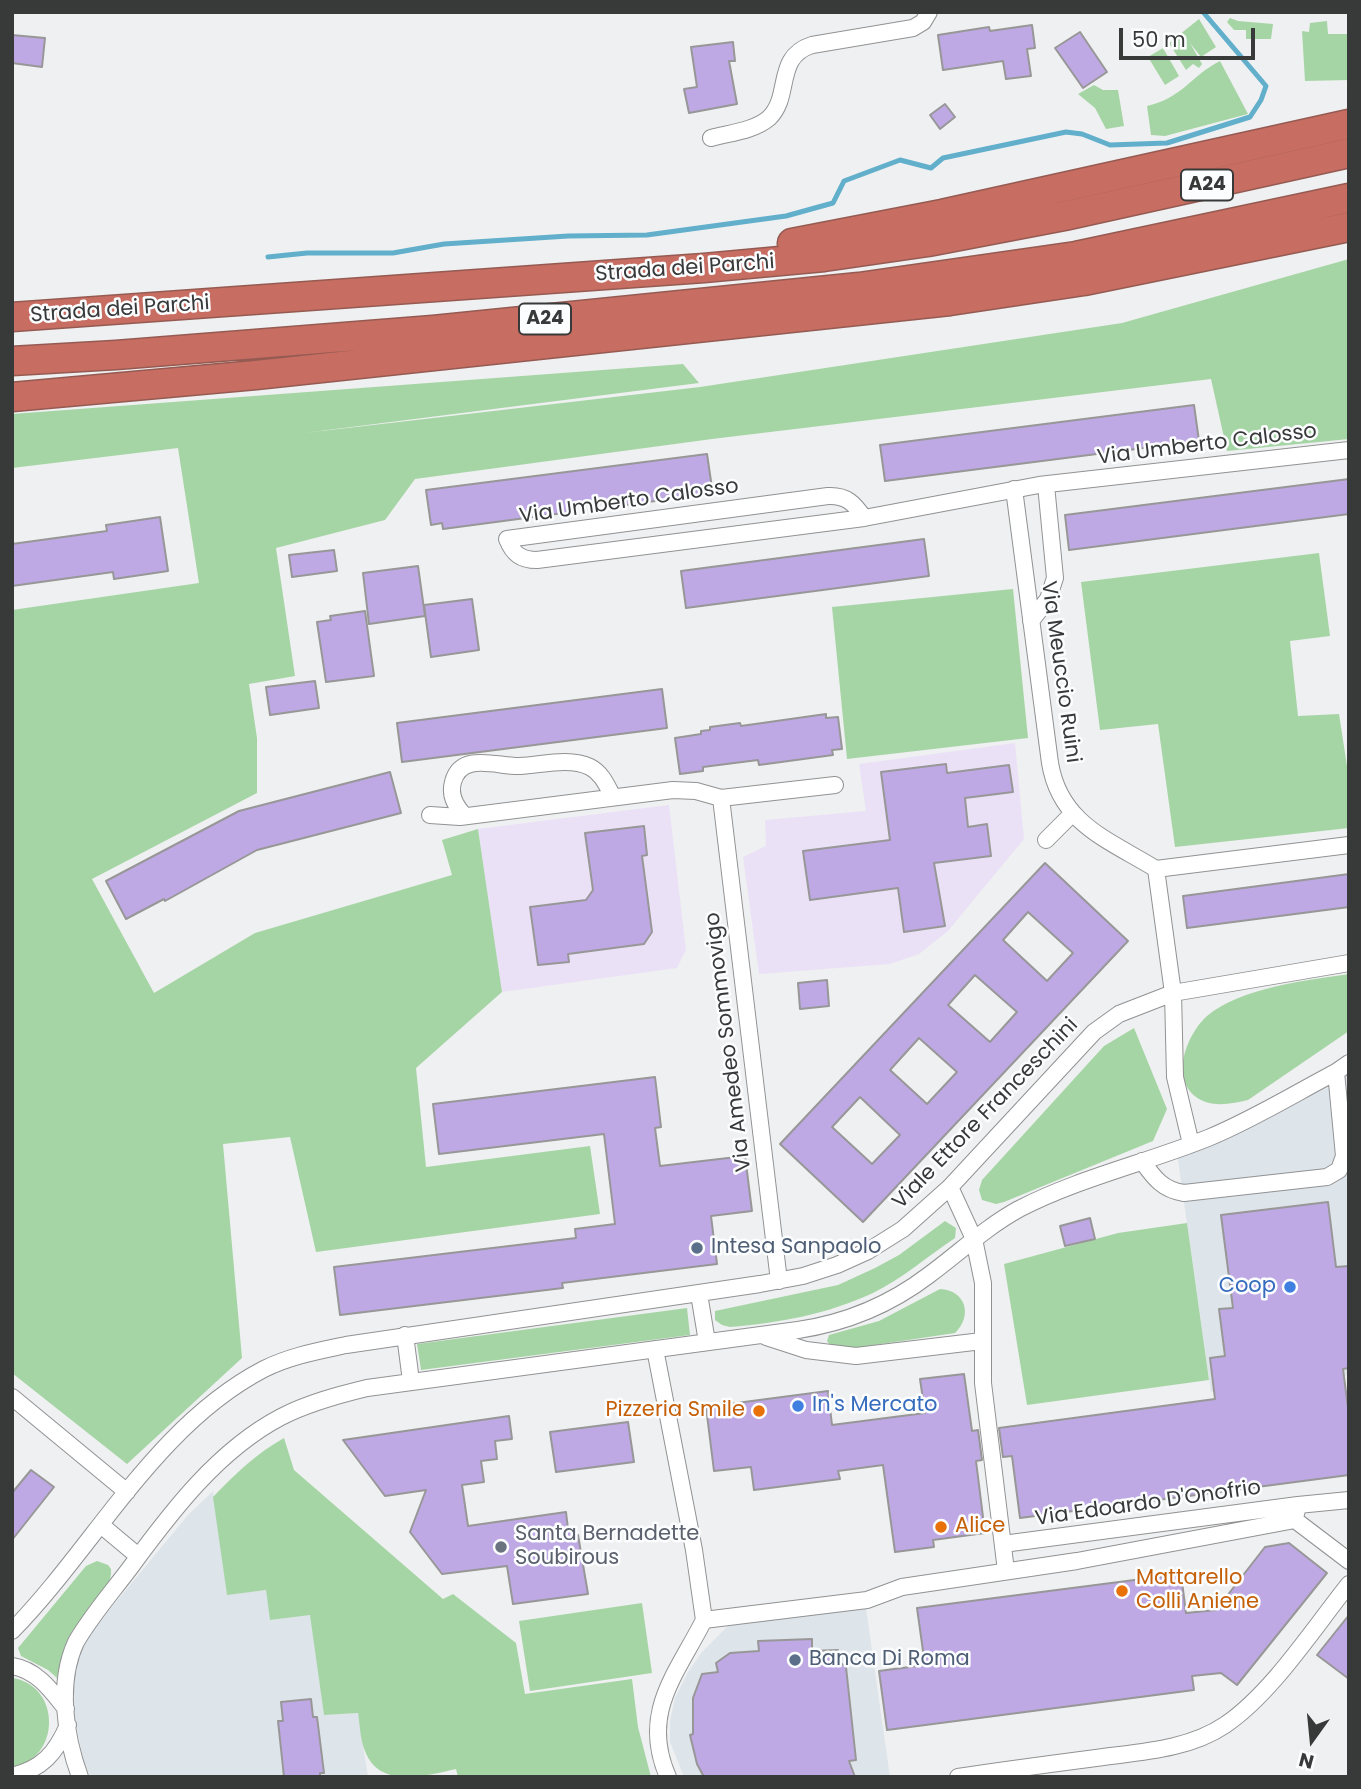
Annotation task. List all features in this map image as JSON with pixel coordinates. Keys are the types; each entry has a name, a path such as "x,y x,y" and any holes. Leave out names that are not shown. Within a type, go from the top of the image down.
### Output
{"highway":[{"path":"631,273 903,223 1349,124"},
{"name":"Strada dei Parchi","path":"12,317 631,273 839,255 928,242 1064,216 1349,153"},
{"name":"Strada dei Parchi","path":"12,361 433,330 716,303 943,276 1076,256 1349,198"},
{"path":"12,397 504,349 988,296 1095,279 1349,227"}],"street":[{"path":"711,138 758,125 769,117 777,106 787,68 800,50 812,45 913,29 923,22 929,12"},
{"name":"Via Umberto Calosso","path":"864,518 852,502 834,495 507,539 517,555 533,560 864,518 1014,489 1349,450"},
{"path":"1031,621 1048,598 1055,578 1046,485"},
{"name":"Via Meuccio Ruini","path":"1014,489 1051,771 1060,797 1072,814 1092,830 1156,869"},
{"path":"708,512 712,537"},
{"path":"465,816 452,795 452,784 458,772 478,762 515,766 566,762 582,764 600,775 613,797"},
{"path":"430,815 465,816 673,790 696,791 721,798 835,785"},
{"name":"Via Amedeo Sommovigo","path":"721,798 779,1281"},
{"path":"1046,840 1072,814"},
{"path":"1191,1144 1175,1077 1172,993 1156,869 1349,845"},
{"name":"Viale Ettore Franceschini","path":"12,1631 52,1588 100,1525 166,1447 222,1397 264,1369 318,1351 405,1335 699,1294 822,1271 868,1251 903,1229 950,1186 1094,1032 1128,1009 1172,993 1349,963"},
{"path":"80,1777 66,1709 67,1671 72,1650 138,1556 206,1475 242,1442 272,1422 301,1408 344,1393 411,1381 760,1335 839,1321 884,1303 923,1279 974,1239 1027,1206 1142,1161 1211,1136 1342,1067 1344,1156 1339,1170 1327,1177 1184,1193 1160,1184 1142,1161"},
{"path":"950,1186 974,1239 983,1283 984,1393 1006,1571"},
{"path":"699,1294 708,1342"},
{"path":"405,1335 411,1381"},
{"path":"760,1335 806,1350 856,1356 982,1342"},
{"path":"655,1349 694,1550 704,1620 660,1707 656,1737 668,1777"},
{"path":"12,1397 127,1492"},
{"name":"Via Edoardo D'Onofrio","path":"704,1620 867,1600 902,1587 1077,1561 1349,1500"},
{"path":"1297,1513 1349,1561"},
{"name":"Via Edoardo D'Onofrio","path":"1003,1544 1297,1513"},
{"path":"100,1525 138,1556"},
{"path":"958,1777 1157,1749 1211,1733 1242,1712 1349,1584"},
{"path":"12,1666 26,1669 37,1676 66,1709"},
{"path":"12,1776 32,1770 47,1760 59,1746 68,1726"}],"shaded area":[{"path":"1015,743 1024,839 948,931 919,954 890,964 759,974 743,857 766,846 765,820 866,811 859,764"},
{"path":"669,805 686,950 677,968 502,992 478,829"},
{"path":"1346,1069 1349,1086 1349,1375 1211,1392 1177,1153"},
{"path":"213,1491 227,1594 266,1590 271,1620 311,1614 324,1715 358,1713 368,1777 91,1777 84,1764 71,1699 79,1651 96,1626 188,1515"},
{"path":"866,1608 890,1777 684,1777 670,1742 670,1721 675,1698 702,1652 730,1624"}],"green space":[{"path":"1230,18 1273,24 1271,39 1246,39 1246,30 1234,30 1227,22"},
{"path":"1199,19 1216,47 1201,57 1190,43 1202,64 1199,68 1193,64 1186,70 1169,43"},
{"path":"1327,21 1328,34 1349,34 1349,80 1305,81 1302,31 1309,32 1310,23"},
{"path":"1163,48 1179,76 1165,85 1148,57"},
{"path":"1220,61 1248,114 1165,136 1151,135 1147,106 1170,97"},
{"path":"1094,85 1103,90 1118,90 1124,126 1106,129 1095,108 1078,94"},
{"path":"1349,259 1349,439 1227,451 1211,379 712,439 415,479 385,520 276,548 295,676 249,684 257,738 257,793 92,879 154,993 255,933 452,875 442,840 478,829 502,992 416,1068 426,1167 590,1146 600,1214 316,1252 290,1137 223,1144 242,1358 127,1464 12,1373 12,610 199,583 178,448 12,468 12,414 683,364 699,383 304,433 700,387 1122,323"},
{"path":"1319,553 1330,636 1290,641 1298,716 1339,714 1349,779 1349,828 1175,847 1158,724 1100,730 1081,582"},
{"path":"1013,589 1028,738 847,759 832,607"},
{"path":"1349,974 1349,1031 1248,1100 1228,1104 1208,1103 1188,1089 1183,1067 1188,1044 1200,1024 1221,1006 1237,998 1275,987"},
{"path":"1134,1028 1167,1109 1153,1141 1004,1202 996,1204 982,1200 979,1190 982,1180 1104,1046"},
{"path":"945,1221 956,1228 955,1238 873,1293 839,1307 785,1320 730,1327 715,1320 715,1311 838,1285 899,1255"},
{"path":"1187,1223 1209,1380 1027,1405 1004,1264 1118,1233"},
{"path":"940,1289 956,1294 964,1305 964,1319 955,1333 841,1350 832,1348 827,1341 829,1335 879,1321"},
{"path":"687,1308 690,1335 421,1370 417,1344"},
{"path":"284,1438 294,1470 443,1599 453,1594 516,1643 525,1694 632,1679 638,1727 651,1777 458,1777 456,1769 404,1777 381,1771 372,1763 363,1746 358,1713 324,1715 310,1615 270,1620 266,1590 227,1595 213,1497 247,1464"},
{"path":"97,1561 111,1569 107,1587 67,1640 57,1678 48,1670 21,1656 18,1648 86,1566"},
{"path":"642,1603 652,1673 530,1691 519,1621"},
{"path":"12,1678 28,1684 40,1694 47,1707 49,1722 47,1738 40,1751 28,1761 12,1767"}],"building":[{"path":"1032,25 1035,48 1027,49 1031,76 1006,79 1003,61 943,70 938,35 989,27 990,31"},
{"path":"1080,32 1107,72 1083,88 1055,48"},
{"path":"12,35 45,38 42,67 12,63"},
{"path":"733,42 735,61 729,61 737,104 689,113 684,89 697,87 691,47"},
{"path":"945,104 955,117 940,129 930,115"},
{"path":"1194,405 1199,441 885,481 880,445"},
{"path":"707,454 712,488 701,490 701,495 625,505 624,500 571,507 571,512 443,529 442,523 431,525 426,490"},
{"path":"1349,479 1349,514 1069,550 1065,515"},
{"path":"160,517 168,571 114,579 113,572 12,586 12,544 107,531 106,525"},
{"path":"924,539 929,576 686,608 681,571"},
{"path":"334,550 337,571 292,577 289,555"},
{"path":"418,566 425,616 369,624 363,573"},
{"path":"472,599 479,650 431,657 424,605"},
{"path":"365,611 374,676 326,682 317,622 331,620 330,616"},
{"path":"315,681 319,708 270,715 266,687"},
{"path":"662,689 667,728 402,762 397,723"},
{"path":"826,714 826,718 838,717 842,749 832,750 833,755 759,765 758,760 703,767 703,771 680,774 675,738 701,734 701,731 710,730 710,727 740,723 741,726"},
{"path":"946,764 947,773 1009,765 1013,792 965,798 968,827 987,824 991,856 934,863 945,926 904,932 898,888 810,900 803,851 890,840 881,772"},
{"path":"390,772 401,813 257,850 165,901 164,899 126,919 106,881 239,811"},
{"path":"644,826 647,855 642,856 652,932 644,944 568,954 569,962 538,965 530,907 586,900 593,890 585,833"},
{"path":"1045,863 1128,941 863,1222 780,1144","holes":["1028,912 1073,953 1047,981 1003,940","975,975 1017,1012 990,1042 948,1005","919,1038 957,1072 927,1104 890,1070","860,1097 900,1135 872,1164 832,1127"]},
{"path":"1349,874 1349,907 1187,928 1183,896"},
{"path":"827,980 829,1006 800,1009 798,983"},
{"path":"655,1077 661,1127 655,1128 660,1166 745,1156 752,1211 711,1216 717,1264 562,1283 563,1288 340,1315 334,1267 576,1238 575,1229 615,1224 604,1134 439,1154 433,1104"},
{"path":"1328,1202 1336,1267 1349,1266 1349,1368 1343,1369 1349,1415 1349,1475 1020,1518 1012,1456 1003,1457 999,1428 1215,1399 1210,1358 1225,1356 1219,1309 1233,1308 1221,1215"},
{"path":"1090,1218 1095,1239 1065,1246 1060,1226"},
{"path":"964,1374 972,1431 978,1430 982,1460 976,1461 985,1533 933,1540 934,1547 895,1552 883,1465 838,1471 840,1479 754,1490 751,1467 714,1471 706,1407 828,1391 832,1425 925,1413 920,1379"},
{"path":"509,1416 512,1439 495,1441 497,1459 481,1461 484,1482 462,1485 468,1526 566,1512 568,1529 572,1529 573,1536 578,1535 588,1594 513,1604 507,1566 442,1574 410,1532 426,1490 385,1496 343,1440"},
{"path":"628,1422 634,1462 556,1472 550,1432"},
{"path":"31,1470 54,1487 12,1540 12,1493"},
{"path":"1289,1543 1327,1573 1237,1685 1221,1673 1192,1676 1194,1690 887,1730 879,1671 925,1665 917,1608 1181,1574 1186,1613 1216,1610 1265,1547"},
{"path":"1349,1615 1349,1679 1317,1655"},
{"path":"812,1639 812,1651 838,1650 838,1661 846,1667 856,1760 849,1761 855,1777 704,1777 697,1764 690,1735 693,1734 693,1698 702,1674 718,1672 716,1663 730,1653 759,1651 758,1641"},
{"path":"311,1699 313,1717 317,1717 324,1773 320,1773 320,1777 284,1777 278,1721 283,1721 281,1702"}],"waterway":[{"path":"268,257 307,253 393,253 444,244 568,236 647,235 786,216 833,203 844,181 900,160 931,168 943,158 1066,132 1082,134 1110,145 1167,143 1250,117 1266,86 1203,12"}],"place":[{"name":"Intesa Sanpaolo","path":"697,1248"},
{"name":"Coop","path":"1290,1287"},
{"name":"In's Mercato","path":"798,1406"},
{"name":"Pizzeria Smile","path":"759,1411"},
{"name":"Alice","path":"941,1527"},
{"name":"Santa Bernadette Soubirous","path":"501,1547"},
{"name":"Mattarello Colli Aniene","path":"1122,1591"},
{"name":"Banca Di Roma","path":"795,1660"}]}
